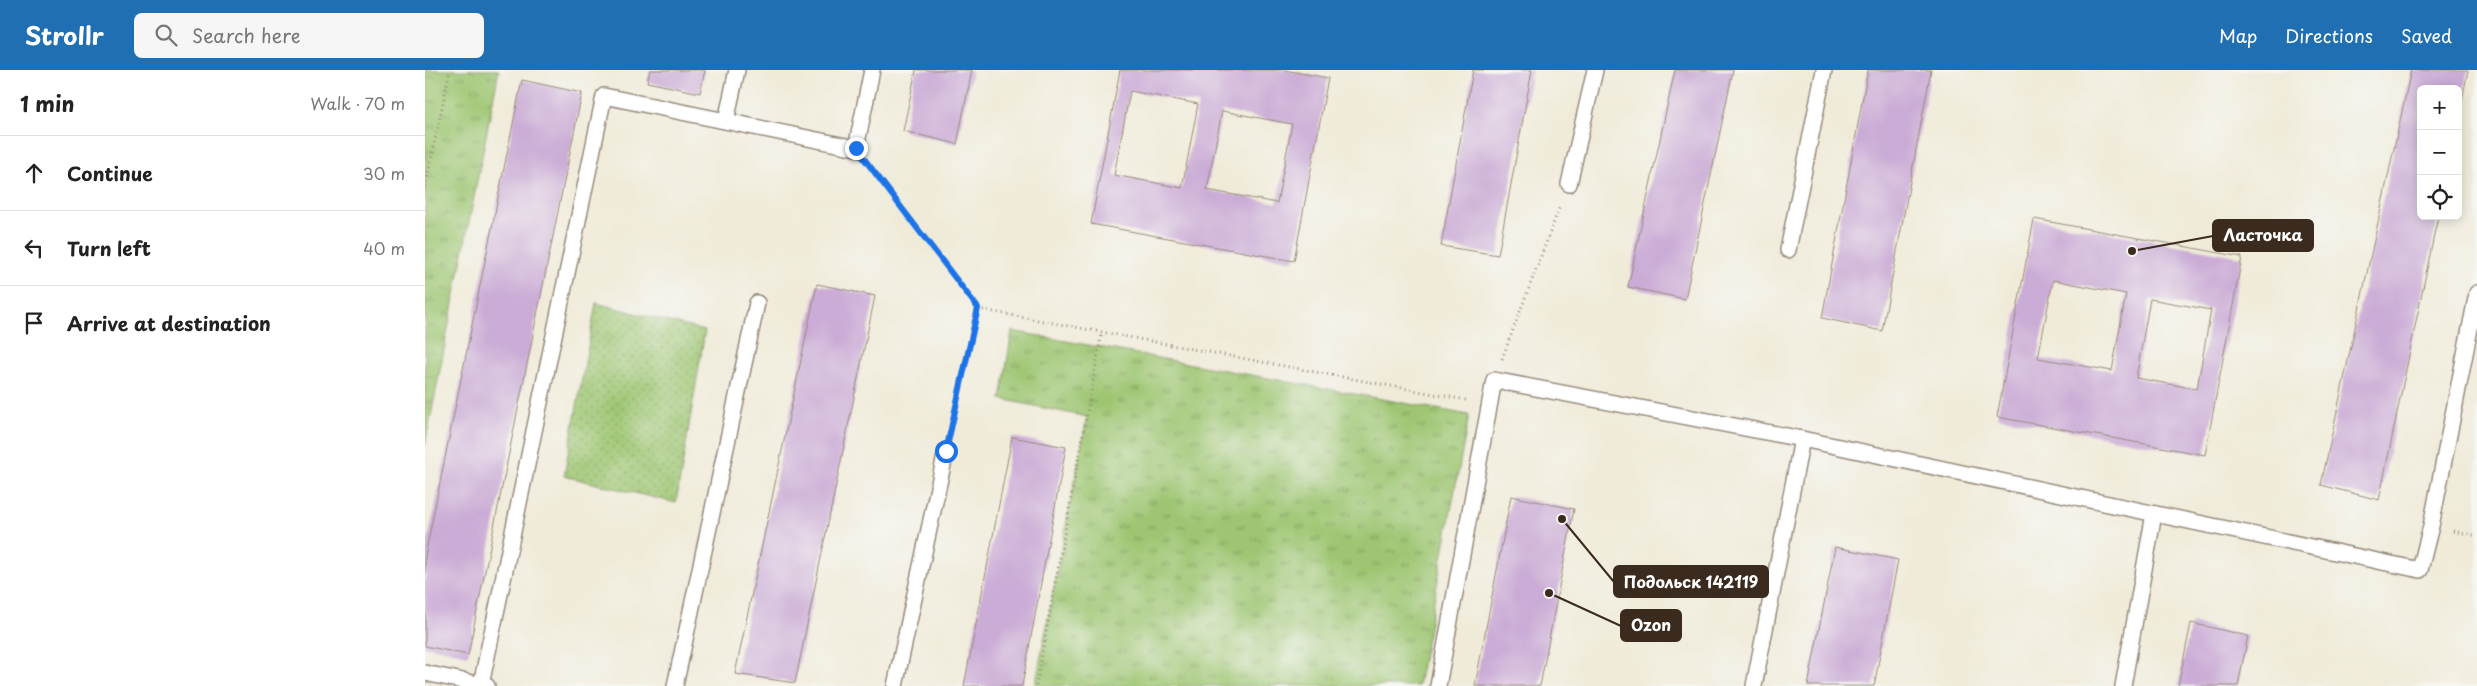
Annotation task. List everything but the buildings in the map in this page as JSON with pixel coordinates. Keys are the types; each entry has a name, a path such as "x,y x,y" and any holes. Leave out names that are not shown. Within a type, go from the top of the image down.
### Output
{"lane":[{"path":"726,121 737,70"},
{"path":"425,673 484,685 605,96 856,148 873,70"},
{"path":"1569,184 1595,70"},
{"path":"1787,250 1824,70"},
{"path":"1438,686 1494,380 1802,439 2419,570 2431,526 2477,293"},
{"path":"675,686 757,303"},
{"path":"1754,686 1802,439"},
{"path":"895,686 946,451"},
{"path":"2123,686 2154,514"}],"path":[{"path":"425,187 450,70"},
{"path":"856,148 978,308 1489,404"},
{"path":"1494,380 1569,184"},
{"path":"946,451 978,308"},
{"path":"1035,686 1102,332"}],"green space":[{"path":"425,70 499,70 425,446"},
{"path":"596,303 705,331 676,503 564,476"},
{"path":"1012,331 1469,415 1418,686 1035,686 1087,417 1001,399"}],"place":[{"name":"Ласточка","path":"2132,251"},
{"name":"Подольск 142119","path":"1562,519"},
{"name":"Ozon","path":"1549,593"}],"route":[{"path":"856,148 978,308 946,451"}]}
